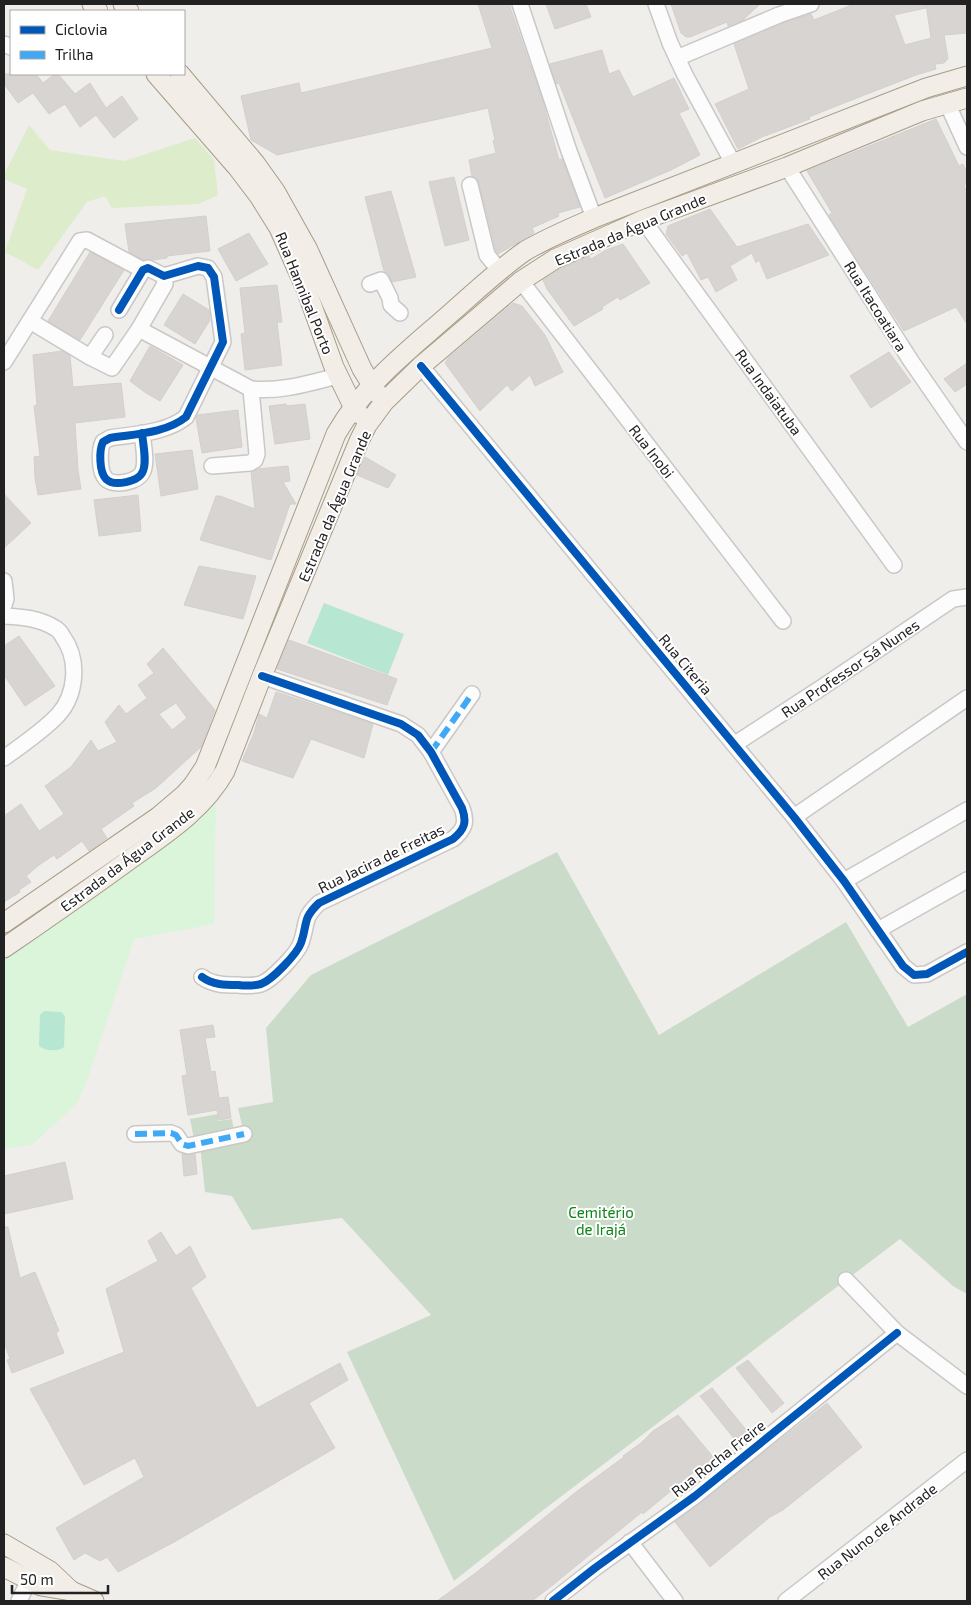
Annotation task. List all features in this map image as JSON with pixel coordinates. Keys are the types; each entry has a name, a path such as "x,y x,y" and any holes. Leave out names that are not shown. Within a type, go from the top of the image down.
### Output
{"main road":[{"name":"Rua Hannibal Porto","path":"157,75 260,196 279,228 306,289 338,376 353,406 367,425"},
{"name":"Rua Hannibal Porto","path":"181,75 255,163 274,191 308,250 362,369 384,402"},
{"name":"Estrada da Água Grande","path":"4,923 158,817 193,785 205,767 336,434 353,406 385,372 500,271 525,252 550,238 594,218 926,88 967,76"},
{"name":"Estrada da Água Grande","path":"4,948 186,819 217,786 225,771 262,676 367,425 384,402 421,366 520,281 555,260 643,220 787,167 922,111 967,98"},
{"path":"362,369 370,375 385,372"},
{"path":"8,1551 50,1571 71,1591"},
{"path":"4,1567 41,1586 71,1591 94,1601"}],"street":[{"path":"520,4 569,151 594,218"},
{"path":"656,4 677,58 733,163"},
{"path":"677,58 777,10 811,4"},
{"path":"947,103 967,147"},
{"name":"Rua Itacoatiara","path":"787,167 911,361 967,442"},
{"path":"470,185 487,256 500,271"},
{"name":"Rua Indaiatuba","path":"643,220 894,565"},
{"path":"4,362 80,241 88,240 143,270"},
{"path":"119,310 143,270 148,268 164,276 198,266 208,268 214,277 223,342 186,417 178,424 168,428 142,433"},
{"path":"30,321 112,368 139,329 165,284 164,276"},
{"path":"370,284 381,280 390,298 391,305 400,313"},
{"name":"Rua Inobi","path":"520,281 783,621"},
{"path":"139,329 252,389 281,390 338,376"},
{"path":"90,357 105,335"},
{"name":"Rua Citeria","path":"421,366 794,817 844,881 903,966 914,975 927,974 967,952"},
{"path":"212,466 250,463 255,460 257,454 252,389"},
{"path":"4,582 6,599 4,605"},
{"name":"Rua Professor Sá Nunes","path":"735,744 953,599 967,597"},
{"path":"4,616 40,620 57,629 70,646 74,659 74,674 70,694 59,714 4,758"},
{"path":"262,676 401,724 418,736 432,752 472,694"},
{"path":"794,817 967,698"},
{"name":"Rua Jacira de Freitas","path":"202,977 208,981 220,984 254,986 264,983 296,953 301,943 305,921 310,911 320,902 460,834 465,826 462,808 432,752"},
{"path":"844,881 967,810"},
{"path":"878,930 967,880"},
{"path":"135,1134 171,1133 176,1135 182,1144 188,1146 244,1134"},
{"path":"846,1280 897,1333 967,1386"},
{"name":"Rua Rocha Freire","path":"554,1601 630,1542 695,1496 897,1333"},
{"name":"Rua Nuno de Andrade","path":"786,1601 967,1460"},
{"path":"630,1542 675,1601"},
{"path":"20,1601 29,1580"}],"green space":[{"path":"29,125 50,150 124,161 195,138 214,160 218,195 199,204 112,208 105,196 87,202 38,270 5,252 27,189 4,179 4,175"},
{"path":"324,603 404,634 388,675 307,643"},
{"path":"216,791 214,924 134,939 86,1083 77,1103 33,1144 4,1149 4,952"},
{"name":"Cemitério de Irajá","path":"557,852 659,1035 846,922 908,1027 967,994 967,1294 953,1286 900,1239 542,1511 454,1581 347,1352 431,1315 342,1218 252,1230 232,1196 205,1192 200,1145 244,1134 238,1108 273,1102 266,1028 311,975"},
{"path":"44,1011 61,1012 65,1016 64,1047 61,1049 51,1050 39,1046 40,1015"},
{"path":"218,1114 218,1121 232,1119 234,1133 194,1139 190,1119"}],"building":[{"path":"478,4 509,4 542,99 559,160 562,159 580,207 558,213 559,216 532,228 534,233 498,254 479,183 472,176 469,160 496,153 488,108 277,155 251,140 241,96 299,83 301,93 492,48"},
{"path":"546,4 586,4 591,17 555,29"},
{"path":"671,4 760,4 743,20 728,26 727,22 686,37 681,33"},
{"path":"854,4 925,4 926,8 894,15 905,45 931,38 926,4 967,4 967,33 944,35 948,59 944,63 935,64 936,69 809,117 810,119 762,137 738,149 715,104 749,89 734,44 811,14 814,20"},
{"path":"602,50 609,74 619,70 633,97 674,78 689,109 679,113 700,155 671,170 605,198 559,83 556,84 550,64"},
{"path":"4,74 37,75 43,83 54,75 59,75 75,94 90,83 106,108 122,96 138,119 114,138 96,115 80,127 65,104 49,114 33,93 18,103 4,84"},
{"path":"936,119 959,166 963,164 967,173 967,183 964,185 967,195 967,324 956,307 904,331 832,220 829,215 832,213 807,171"},
{"path":"454,177 469,240 445,246 429,182"},
{"path":"391,191 416,277 392,282 389,275 384,271 365,197"},
{"path":"710,209 737,247 808,224 829,255 767,279 759,260 756,263 752,253 730,266 737,280 716,292 708,277 701,280 687,253 682,256 666,234 668,226"},
{"path":"206,216 210,251 167,256 167,258 153,260 144,260 129,252 125,224"},
{"path":"249,233 268,264 236,281 218,249"},
{"path":"623,244 650,283 620,300 618,297 602,307 603,309 574,326 547,289 543,280 560,269 589,256 591,259 606,250"},
{"path":"90,252 124,270 80,340 48,321"},
{"path":"277,285 282,322 277,322 282,365 245,370 241,334 245,333 240,288"},
{"path":"183,294 209,310 210,320 195,344 164,325"},
{"path":"513,303 522,306 545,335 563,372 535,386 530,375 512,391 507,385 480,411 445,363 448,358"},
{"path":"150,346 183,365 160,401 130,381"},
{"path":"62,351 70,356 73,387 121,383 125,417 75,423 81,489 38,495 34,457 40,456 34,406 37,405 33,355"},
{"path":"889,352 911,382 871,408 850,376"},
{"path":"967,363 967,384 955,392 944,379"},
{"path":"286,404 287,406 305,404 310,439 275,444 269,406"},
{"path":"238,410 242,447 202,453 197,415"},
{"path":"192,450 198,489 161,496 155,454"},
{"path":"365,457 396,475 388,488 357,475"},
{"path":"288,466 290,481 283,482 296,504 290,504 271,560 200,540 216,496 255,509 251,472 258,469"},
{"path":"4,494 31,523 4,548"},
{"path":"138,495 141,531 99,536 94,500"},
{"path":"199,566 256,576 243,619 184,605"},
{"path":"19,636 55,686 25,706 4,675 4,646"},
{"path":"289,640 397,679 387,705 277,669"},
{"path":"163,648 215,710 201,747 156,788 132,803 134,806 101,829 107,838 89,851 82,841 57,859 54,855 26,876 31,882 4,902 4,816 21,804 39,831 64,814 45,786 71,767 91,740 98,751 117,742 105,722 119,705 126,714 147,698 138,685 154,673 147,664","holes":["176,703 187,718 172,730 159,714"]},
{"path":"276,692 373,724 364,758 311,739 293,778 242,761 254,733 259,714 267,718"},
{"path":"213,1025 215,1037 205,1038 211,1072 215,1071 219,1098 228,1097 231,1118 219,1120 217,1110 188,1115 182,1076 187,1075 180,1030"},
{"path":"182,1154 195,1154 197,1174 184,1176"},
{"path":"65,1162 73,1199 4,1214 4,1176"},
{"path":"4,1227 8,1227 20,1278 35,1272 59,1331 56,1333 64,1353 12,1373 7,1360 10,1359 4,1342"},
{"path":"161,1232 176,1256 190,1246 206,1277 191,1288 257,1408 340,1363 348,1380 309,1403 335,1448 176,1541 118,1572 107,1557 100,1561 85,1553 74,1560 56,1528 144,1477 135,1458 84,1485 30,1389 124,1352 106,1289 158,1261 148,1241"},
{"path":"748,1360 784,1403 772,1413 736,1368"},
{"path":"712,1388 747,1431 736,1441 700,1396"},
{"path":"827,1403 862,1447 783,1510 770,1517 710,1567 675,1522"},
{"path":"678,1415 714,1458 702,1468 701,1466 643,1514 642,1512 532,1601 437,1601 477,1572 576,1492 624,1457 653,1431"}],"marked path":[{"path":"431,752 472,694"},
{"path":"135,1134 171,1133 176,1135 182,1144 188,1146 244,1134"}],"cycle path":[{"path":"119,310 143,270 148,268 164,276 198,266 208,268 214,277 223,342 186,417 160,430 110,438 103,442 100,461 106,479 120,483 141,475 145,462 142,433"},
{"path":"421,366 794,817 844,881 903,966 914,975 927,974 967,952"},
{"path":"202,977 210,982 224,985 252,985 266,982 284,966 299,948 308,917 319,903 453,839 460,832 465,821 462,808 431,752 418,735 401,724 262,676"},
{"path":"553,1601 595,1568 695,1496 897,1333"}]}
